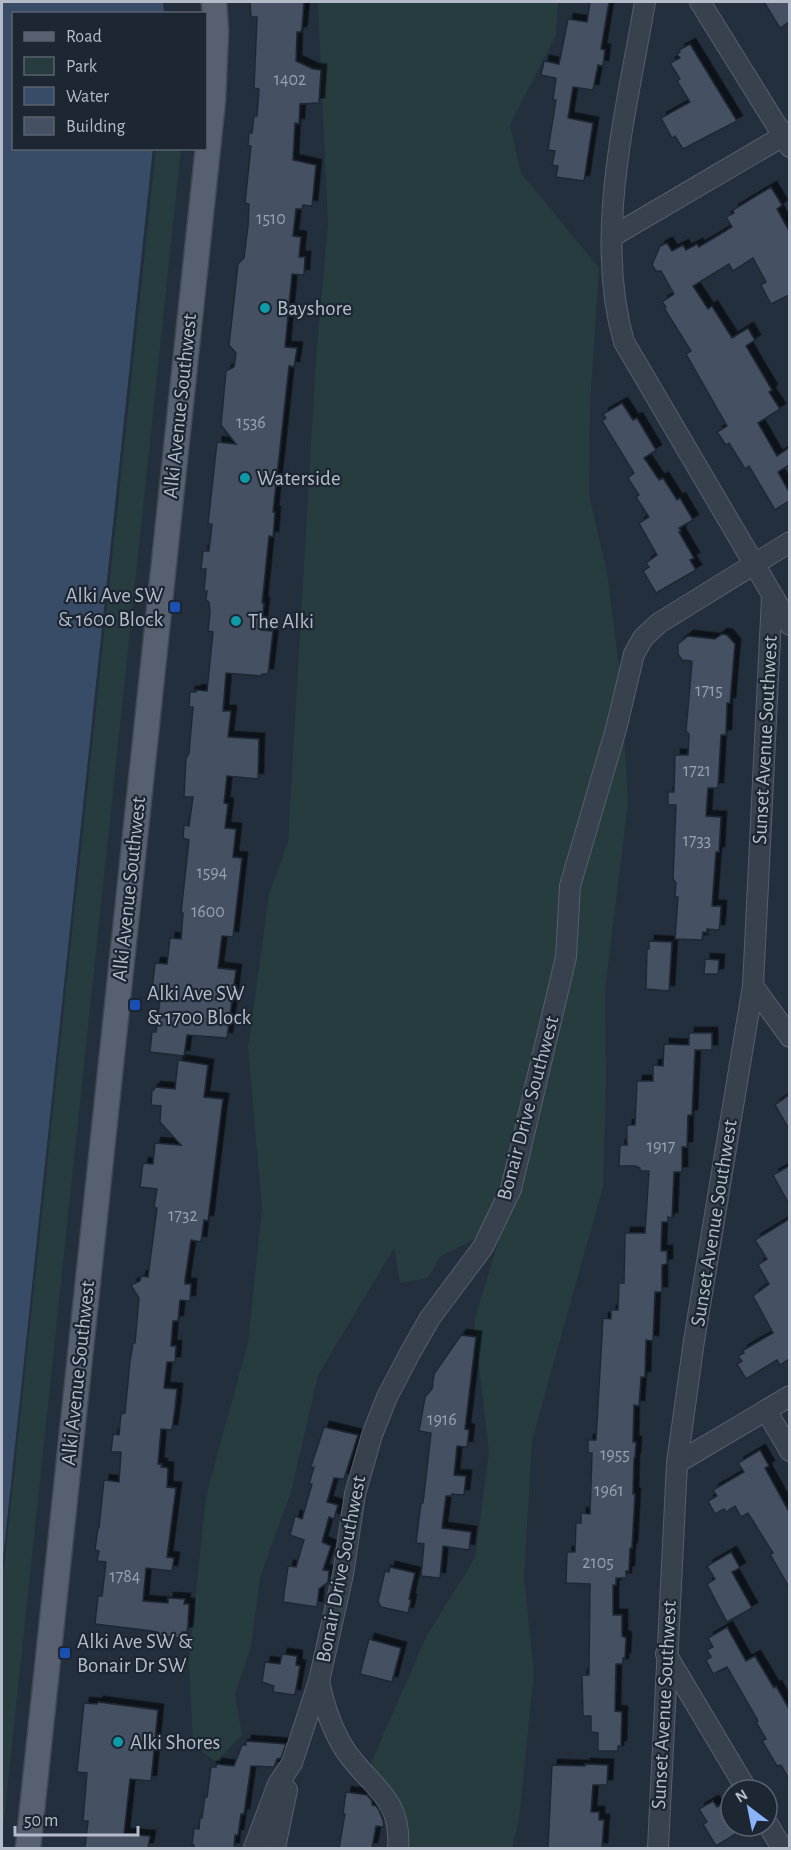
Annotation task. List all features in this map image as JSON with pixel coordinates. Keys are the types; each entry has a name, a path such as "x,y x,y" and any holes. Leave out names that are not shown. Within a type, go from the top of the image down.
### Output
{"main road":[{"name":"Alki Avenue Southwest","path":"28,1848 213,100 216,31 214,2"}],"street":[{"path":"645,2 612,205 616,313 624,342 789,625"},
{"path":"613,236 787,138 700,2"},
{"name":"Bonair Drive Southwest","path":"254,1848 278,1784 292,1763 319,1681 343,1574 355,1494 372,1435 387,1397 410,1353 430,1318 483,1247 511,1189 566,957 570,886 616,729 634,654 642,638 650,629 789,542"},
{"name":"Sunset Avenue Southwest","path":"658,1848 677,1463 694,1341 753,986 772,597"},
{"path":"753,986 789,1037"},
{"path":"677,1463 789,1396"},
{"path":"766,1410 789,1451"},
{"path":"666,1654 740,1778"},
{"path":"319,1681 323,1702 334,1731 362,1772 389,1802 395,1815 399,1837 398,1848"},
{"path":"275,1848 292,1763"}],"green space":[{"path":"318,2 558,2 556,35 510,125 521,173 599,268 590,405 589,495 607,572 621,683 628,803 605,990 606,1081 603,1187 532,1440 524,1578 534,1672 519,1820 512,1848 408,1848 400,1826 370,1765 427,1635 475,1558 489,1452 474,1322 504,1223 440,1257 428,1278 400,1283 394,1248 318,1375 291,1492 260,1577 251,1647 235,1694 242,1735 216,1762 193,1745 189,1660 206,1496 248,1343 262,1209 248,1048 269,894 288,842 316,358 328,224"},
{"path":"153,150 181,150 2,1839 2,1568"}],"water":[{"path":"2,2 163,2 164,12 12,12 12,150 153,150 2,1568"}],"pier":[{"path":"153,150 156,150 4,1568 2,1571"}],"building":[{"path":"250,2 304,2 302,28 301,32 297,32 296,61 321,70 319,103 300,104 299,124 295,123 293,160 316,165 312,206 303,205 302,209 296,209 293,236 301,237 299,257 305,257 304,275 292,274 285,347 297,348 294,367 289,366 273,512 275,512 273,537 269,536 262,603 264,603 261,630 273,631 268,674 262,674 262,676 226,673 223,711 231,711 228,737 259,739 258,779 227,776 224,803 228,804 225,828 236,829 233,857 242,858 233,937 222,936 218,968 236,970 227,1038 187,1035 184,1056 150,1052 152,1032 156,1032 160,1000 151,999 155,963 167,964 170,938 181,939 183,913 181,913 189,840 183,838 184,825 189,826 193,797 184,797 186,758 189,753 193,707 189,707 190,692 207,691 213,632 208,631 210,612 209,602 206,600 207,591 204,591 206,569 201,569 203,551 209,551 212,524 208,524 217,442 236,444 221,425 226,371 234,367 236,353 229,345 238,264 244,258 248,226 249,204 245,203 251,146 248,146 249,133 252,133 254,116 257,116 259,89 254,88 257,17 251,17"},
{"path":"590,2 609,2 601,49 605,50 603,66 598,65 593,90 573,87 568,118 593,123 584,181 556,177 558,166 552,165 555,151 548,150 556,100 553,100 556,78 541,75 544,61 559,64 568,19 587,22"},
{"path":"764,2 789,2 789,22 780,28"},
{"path":"690,44 737,121 683,149 675,136 672,138 661,118 690,102 677,81 680,79 670,63 680,58 677,54 679,50"},
{"path":"771,187 782,205 777,209 789,231 789,295 771,304 761,285 766,282 753,258 733,271 729,264 693,286 708,309 712,306 732,338 748,328 755,340 746,346 772,390 769,392 780,409 758,423 777,456 789,448 789,465 778,472 789,492 789,501 775,510 749,466 745,469 729,443 726,445 717,432 727,426 686,354 691,351 664,308 666,307 662,302 674,294 661,271 656,271 652,265 660,246 667,243 672,251 683,245 686,250 697,244 699,247 732,227 726,217 734,213 733,210"},
{"path":"622,403 633,420 637,418 656,450 644,458 659,480 663,478 677,500 680,498 693,520 679,528 681,531 679,532 694,558 690,560 696,570 656,593 643,571 649,567 646,563 657,555 639,523 649,517 636,497 639,495 628,478 634,473 602,421 606,418 603,414"},
{"path":"722,634 727,635 735,644 730,703 727,703 726,735 721,735 718,788 708,788 706,816 721,817 712,906 721,906 719,930 707,929 707,933 703,932 702,940 675,939 678,897 675,897 676,883 673,879 676,805 668,805 668,792 674,792 675,755 688,755 689,734 686,731 692,662 682,660 678,654 678,644 688,636 715,639"},
{"path":"649,941 672,942 669,991 646,989"},
{"path":"705,959 719,960 718,974 704,974"},
{"path":"689,1033 712,1033 712,1050 695,1050 692,1115 688,1115 687,1147 682,1147 682,1172 674,1172 672,1218 668,1217 668,1222 662,1222 661,1251 667,1251 667,1264 662,1265 662,1292 655,1292 653,1341 646,1340 645,1377 641,1377 639,1406 634,1405 633,1442 636,1442 632,1548 630,1548 629,1571 626,1571 626,1578 616,1578 616,1585 613,1585 613,1615 622,1615 622,1636 626,1638 623,1664 616,1664 615,1711 622,1712 621,1746 618,1746 618,1751 598,1751 598,1733 591,1732 591,1716 583,1716 582,1675 589,1675 590,1584 566,1583 567,1552 575,1552 576,1523 581,1523 581,1513 590,1514 592,1453 588,1453 588,1440 596,1440 603,1318 611,1319 611,1310 618,1310 619,1283 624,1283 625,1233 645,1233 649,1171 640,1171 640,1168 635,1166 619,1166 620,1145 627,1145 627,1125 635,1125 637,1081 653,1081 653,1065 663,1066 664,1044 689,1045"},
{"path":"178,1060 208,1065 204,1097 223,1099 208,1221 204,1220 201,1242 191,1240 185,1280 185,1284 191,1284 190,1301 180,1300 178,1321 173,1321 171,1346 176,1346 175,1362 167,1362 164,1388 177,1389 172,1430 161,1429 158,1464 168,1468 167,1487 176,1488 167,1557 174,1558 172,1571 146,1568 143,1601 168,1603 168,1598 185,1599 184,1604 189,1604 188,1624 187,1632 182,1632 181,1638 157,1636 157,1632 152,1631 95,1624 98,1596 102,1596 106,1562 97,1561 99,1551 95,1550 104,1480 119,1482 121,1452 111,1452 113,1434 119,1435 121,1414 125,1413 130,1361 133,1343 135,1343 139,1298 131,1285 140,1281 141,1276 148,1277 157,1208 154,1208 157,1189 140,1187 143,1163 153,1164 155,1143 181,1145 160,1122 161,1106 151,1105 152,1090 155,1087 175,1089"},
{"path":"789,1095 789,1129 775,1105"},
{"path":"789,1166 789,1204 773,1175"},
{"path":"789,1219 789,1359 780,1365 777,1360 746,1379 737,1364 742,1361 738,1356 744,1353 742,1351 773,1333 753,1296 769,1284 758,1265 767,1259 755,1240"},
{"path":"461,1335 476,1337 465,1429 469,1430 467,1447 457,1446 454,1475 466,1476 464,1495 446,1496 442,1528 471,1532 469,1550 443,1546 440,1578 421,1576 424,1544 416,1543 431,1433 419,1431 425,1397 432,1389 434,1374"},
{"path":"324,1427 358,1435 344,1479 334,1478 327,1502 338,1505 334,1519 329,1517 322,1542 331,1546 323,1570 329,1571 328,1582 319,1589 317,1607 283,1602 288,1566 296,1567 304,1540 290,1535 295,1516 302,1519 312,1484 309,1484 314,1467 310,1469"},
{"path":"760,1450 769,1466 765,1468 789,1512 789,1587 770,1554 773,1553 748,1513 741,1517 735,1506 726,1512 724,1509 715,1514 708,1501 717,1496 713,1490 744,1472 738,1463"},
{"path":"731,1552 740,1568 732,1572 752,1608 727,1622 707,1584 715,1579 707,1566"},
{"path":"390,1567 415,1573 408,1613 381,1607 378,1601 385,1571 389,1572"},
{"path":"727,1627 746,1661 755,1656 789,1709 789,1779 781,1765 777,1766 762,1741 766,1739 756,1722 758,1721 727,1667 713,1674 706,1660 711,1657 707,1650 713,1647 708,1638"},
{"path":"369,1639 401,1648 392,1682 360,1674"},
{"path":"282,1654 297,1656 296,1665 300,1666 295,1695 273,1692 274,1686 262,1682 265,1662 280,1664"},
{"name":"Alki Shores","path":"98,1702 158,1710 151,1781 130,1779 124,1834 150,1836 148,1848 85,1848 88,1821 83,1821 87,1773 77,1772 84,1703 97,1704"},
{"path":"246,1741 286,1744 281,1758 277,1759 274,1767 251,1766 244,1814 241,1814 234,1848 194,1848 192,1845 194,1828 199,1829 211,1767 216,1767 216,1764 234,1766 242,1745 246,1745"},
{"path":"585,1764 608,1765 607,1785 593,1785 591,1812 599,1812 599,1820 604,1820 602,1848 548,1848 552,1765 585,1766"},
{"path":"346,1792 367,1795 372,1805 379,1810 384,1827 376,1826 372,1848 339,1848"},
{"path":"713,1801 717,1807 719,1806 719,1838 729,1838 716,1846 703,1824 707,1822 699,1809"}],"place":[{"name":"Bayshore","path":"265,308"},
{"name":"Waterside","path":"245,478"},
{"name":"Alki Ave SW & 1600 Block","path":"175,607"},
{"name":"The Alki","path":"236,621"},
{"name":"Alki Ave SW & 1700 Block","path":"135,1005"},
{"name":"Alki Ave SW & Bonair Dr SW","path":"65,1653"},
{"name":"Alki Shores","path":"118,1742"}]}
